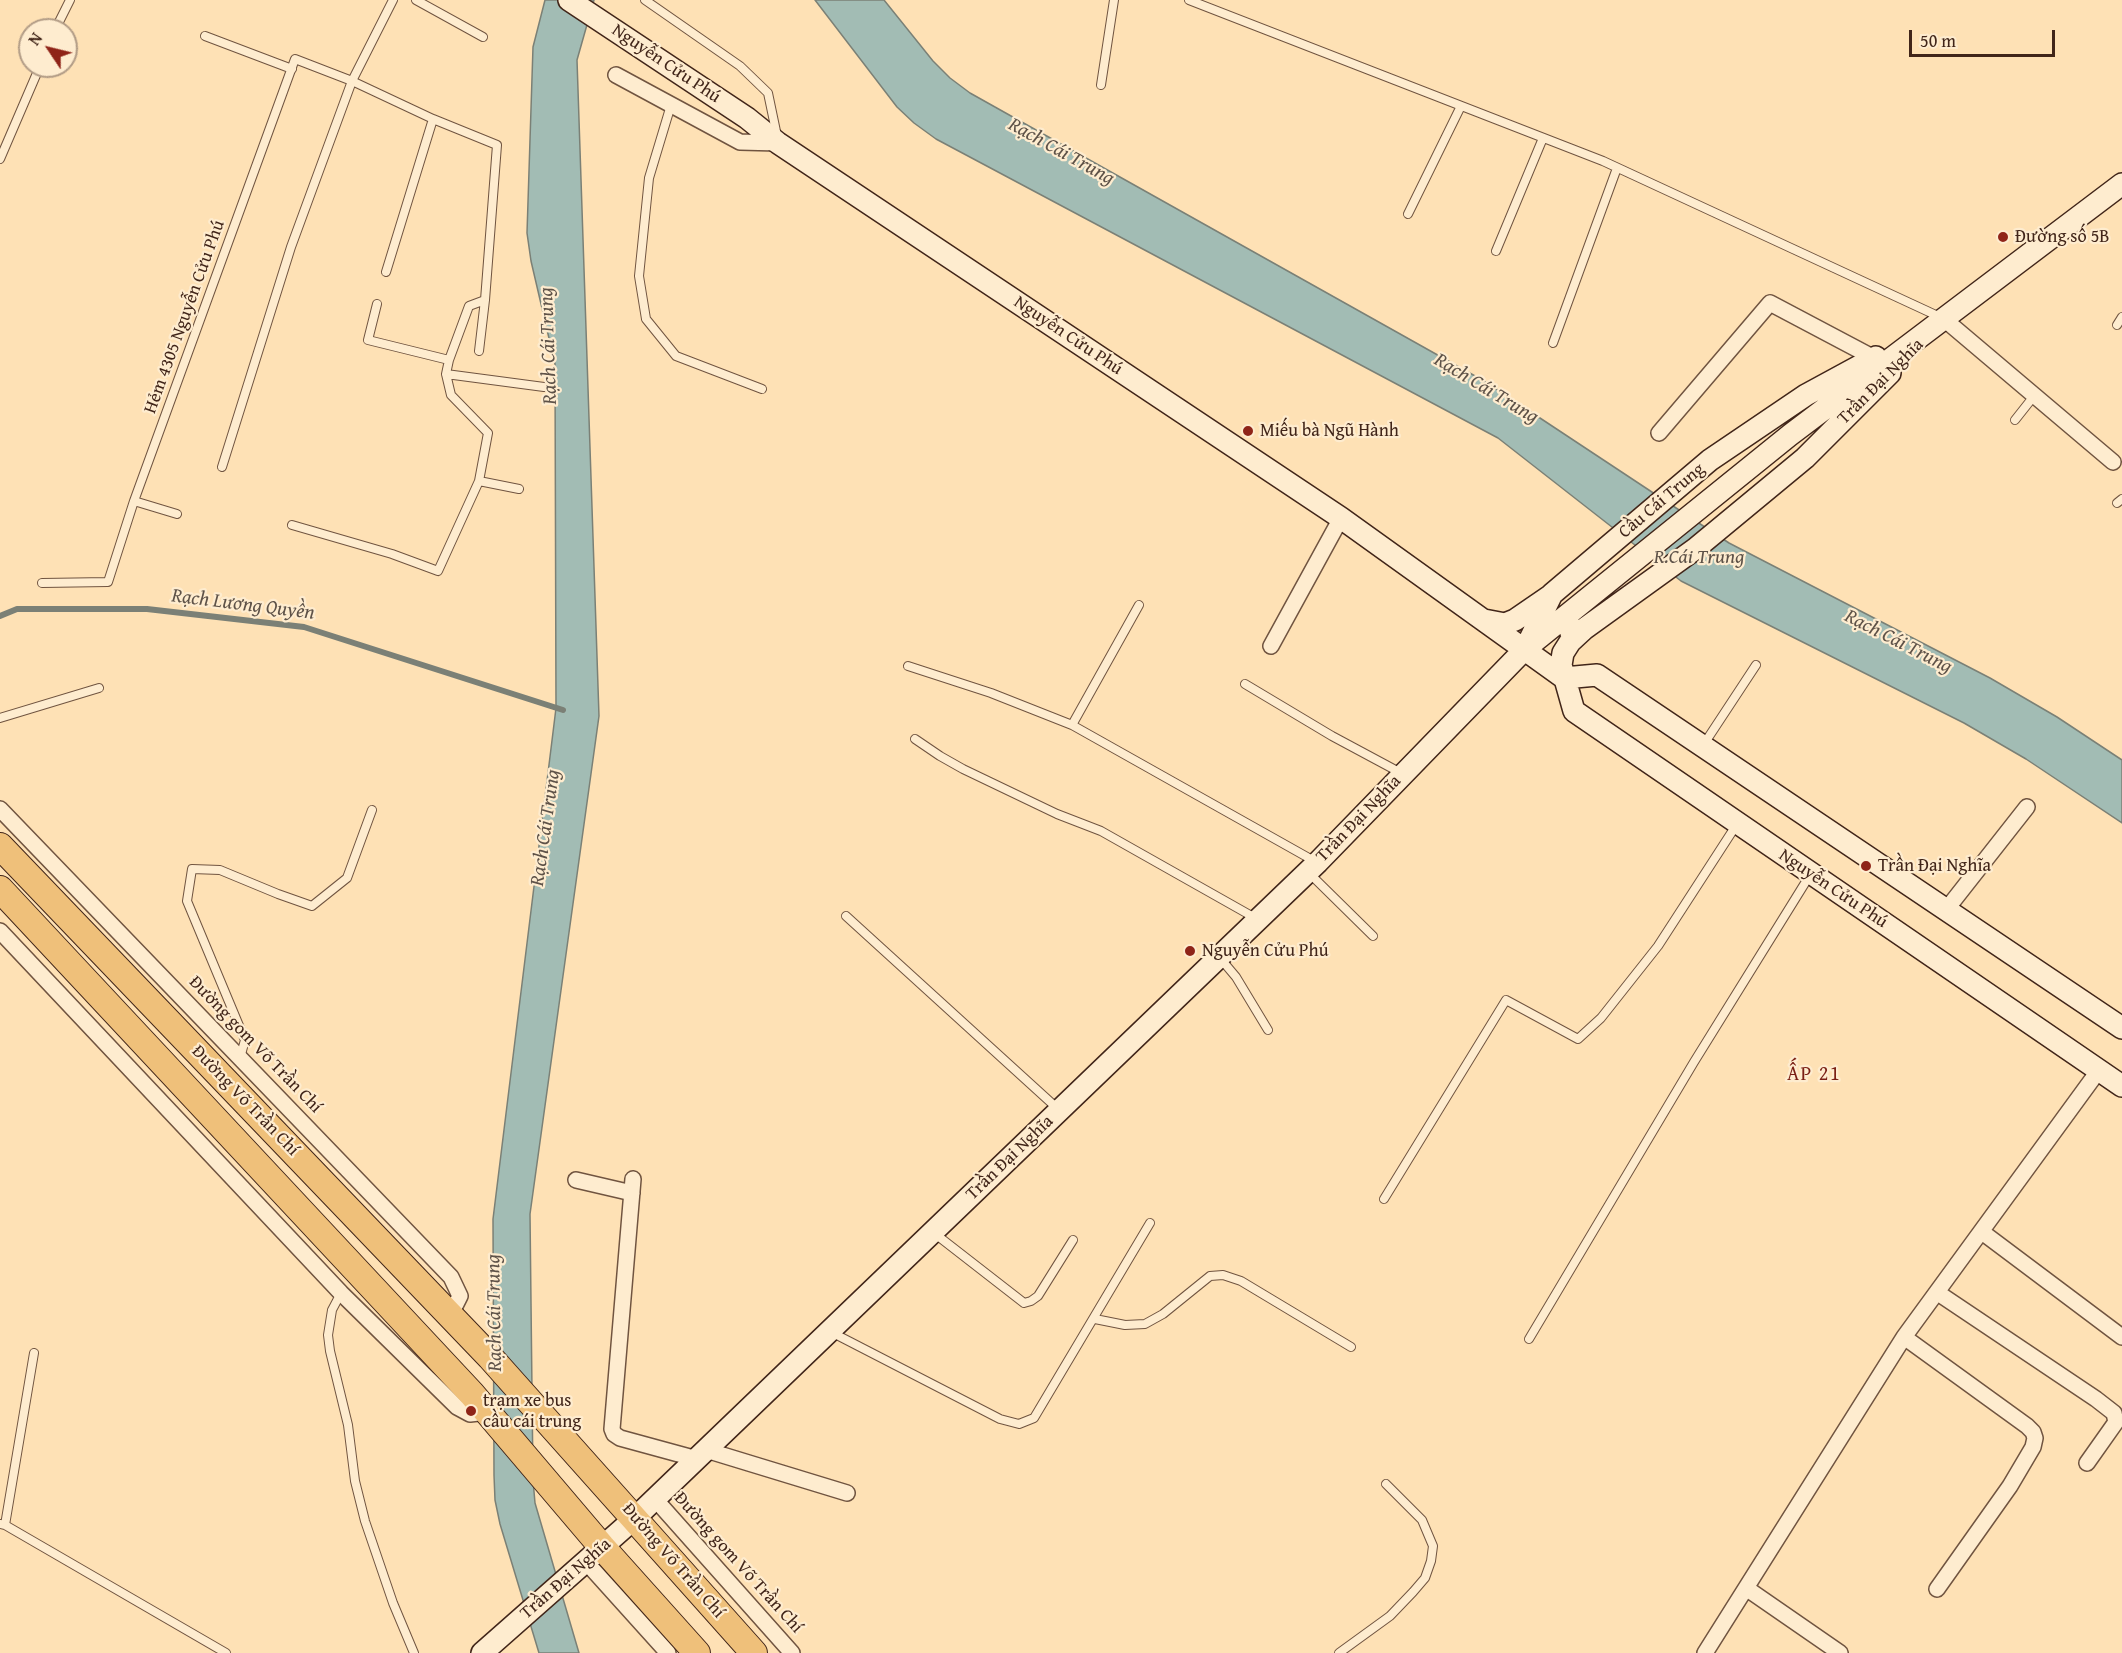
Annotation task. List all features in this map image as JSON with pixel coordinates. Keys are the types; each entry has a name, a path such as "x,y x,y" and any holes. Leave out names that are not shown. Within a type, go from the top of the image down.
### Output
{"highway":[{"name":"Đường Võ Trần Chí","path":"0,846 490,1357 754,1653"},
{"name":"Đường Võ Trần Chí","path":"0,889 480,1403 559,1497 588,1560"},
{"path":"588,1560 697,1653"}],"main road":[{"name":"Nguyễn Cửu Phú","path":"569,0 747,118 778,143 1341,518 1564,678 1574,711 2122,1086"},
{"name":"Trần Đại Nghĩa","path":"1721,490 1790,435 2117,191"},
{"name":"Trần Đại Nghĩa","path":"1710,460 1806,395 1944,319"},
{"name":"Trần Đại Nghĩa","path":"1525,649 1584,629 1695,549 1805,458 1944,319"},
{"name":"Cầu Cái Trung","path":"1614,542 1710,460"},
{"name":"Cầu Cái Trung","path":"1634,562 1721,490"},
{"name":"Trần Đại Nghĩa","path":"1525,649 1552,594 1614,542"},
{"name":"Trần Đại Nghĩa","path":"482,1653 635,1518 1258,920 1313,867 1525,649 1634,562"},
{"path":"1484,620 1505,624 1515,620 1552,594"},
{"path":"1584,629 1570,642 1563,653 1560,665 1564,678 1597,675 2122,1028"}],"street":[{"path":"616,75 740,142 778,143"},
{"path":"1659,434 1770,303 1874,358"},
{"path":"1944,319 2113,462"},
{"path":"1271,646 1341,518"},
{"path":"1946,910 2026,807"},
{"name":"Đường gom Võ Trần Chí","path":"0,808 451,1277 460,1296 450,1316"},
{"path":"0,931 341,1293 457,1407 470,1414 480,1403"},
{"path":"1705,1653 1904,1338 2099,1070"},
{"path":"576,1180 632,1186 612,1430 614,1434 620,1438 701,1454 848,1493"},
{"path":"1982,1233 2122,1337"},
{"path":"1938,1293 2114,1413 2116,1422 2087,1463"},
{"path":"1904,1338 2027,1426 2035,1438 2033,1447 2010,1486 1937,1589"},
{"name":"Đường gom Võ Trần Chí","path":"655,1499 792,1653"},
{"path":"588,1560 668,1653"},
{"path":"1746,1588 1840,1653"}],"lane":[{"path":"61,18 70,0"},
{"path":"222,467 291,247 352,81 393,0"},
{"path":"416,0 483,37"},
{"path":"645,0 740,66 768,93 778,143"},
{"path":"1101,85 1114,0"},
{"path":"1190,0 1617,168 1944,319"},
{"path":"204,36 292,69 295,59 352,81 433,119 497,145 480,351"},
{"name":"Hẻm 4305 Nguyễn Cửu Phú","path":"42,583 108,582 134,501 292,69"},
{"path":"0,159 35,78"},
{"path":"671,105 649,178 639,276 646,319 676,356 762,389"},
{"path":"1408,214 1461,106"},
{"path":"386,272 433,119"},
{"path":"1496,250 1543,138"},
{"path":"1552,343 1617,168"},
{"path":"291,525 392,554 438,571 479,481 488,433 451,395 446,374 448,360 469,306 485,300"},
{"path":"377,304 368,340 448,360"},
{"path":"2117,326 2122,317"},
{"path":"446,374 544,387"},
{"path":"2015,420 2034,396"},
{"path":"479,481 519,489"},
{"path":"134,501 177,514"},
{"path":"1072,725 1139,605"},
{"path":"1702,746 1756,665"},
{"path":"908,666 991,693 1072,725 1313,867 1373,936"},
{"path":"1245,684 1332,736 1402,774"},
{"path":"0,718 99,688"},
{"path":"915,739 963,769 1057,814 1101,831 1258,920"},
{"path":"240,1058 245,1040 187,901 192,869 220,870 312,906 347,878 372,810"},
{"path":"1384,1199 1506,1000 1578,1039 1601,1018 1658,946 1738,823"},
{"path":"1529,1339 1694,1062 1811,874"},
{"path":"846,916 1059,1110"},
{"path":"1219,957 1236,977 1268,1030"},
{"path":"829,1331 1000,1419 1019,1424 1034,1418 1095,1319 1150,1223"},
{"path":"933,1232 1023,1303 1038,1296 1073,1240"},
{"path":"1095,1319 1125,1325 1145,1324 1163,1314 1210,1276 1223,1275 1241,1281 1351,1347"},
{"path":"341,1293 332,1310 328,1335 348,1425 355,1481 382,1572 414,1653"},
{"path":"34,1353 3,1525 226,1653"},
{"path":"1339,1653 1398,1608 1425,1578 1431,1562 1433,1546 1422,1520 1386,1484"}],"water":[{"name":"Rạch Cái Trung","path":"545,0 594,0 577,60 599,716 530,1214 535,1503 579,1653 539,1653 500,1524 495,1500 494,1475 493,1219 556,708 555,364 531,261 527,233 533,47"},
{"name":"R.Cái Trung","path":"815,0 884,0 933,61 970,93 1484,381 1729,543 1990,678 2057,717 2122,760 2122,823 2026,759 1964,723 1681,581 1498,438 936,139 897,107"}],"waterway":[{"name":"Rạch Lương Quyền","path":"0,616 17,609 147,609 304,627 563,710"}],"place":[{"name":"Đường số 5B","path":"2003,237"},
{"name":"Miếu bà Ngũ Hành","path":"1248,431"},
{"name":"Trần Đại Nghĩa","path":"1866,866"},
{"name":"Nguyễn Cửu Phú","path":"1190,951"},
{"name":"trạm xe bus cầu cái trung","path":"471,1411"}],"district":[{"name":"ẤP 21","path":"1814,1075"}]}
